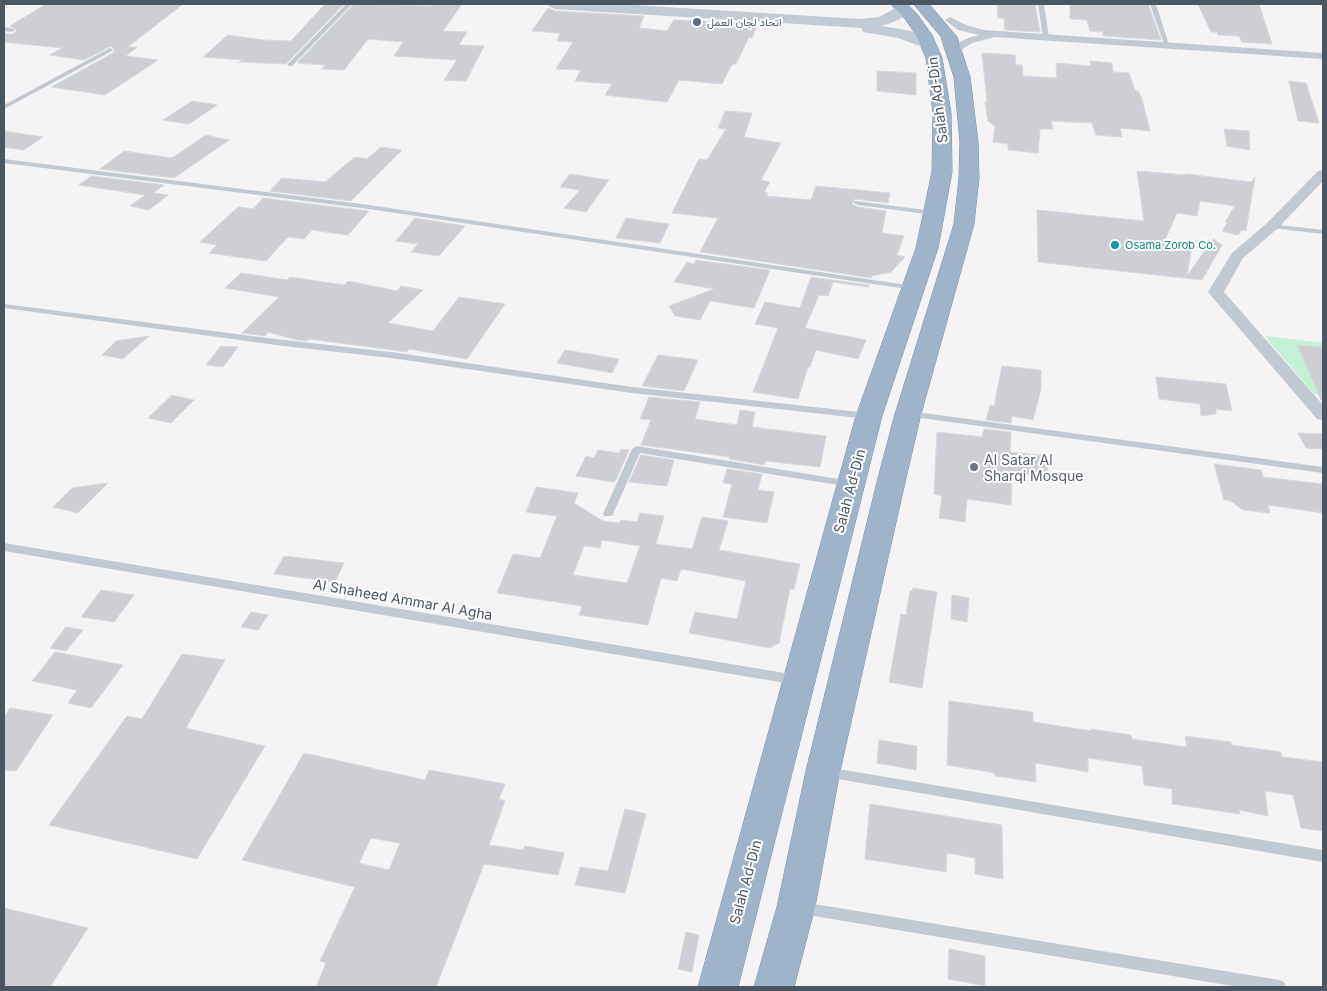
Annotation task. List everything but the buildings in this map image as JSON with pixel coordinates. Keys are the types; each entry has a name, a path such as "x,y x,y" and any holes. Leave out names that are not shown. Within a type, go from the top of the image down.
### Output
{"highway":[{"name":"Salah Ad-Din","path":"908,6 919,26 946,32"},
{"name":"Salah Ad-Din","path":"718,987 869,416 914,288 934,214 942,172 942,114 934,58 946,32"},
{"name":"Salah Ad-Din","path":"774,987 796,907 823,772 908,414 964,224 969,178 969,142 965,96 946,32"},
{"path":"942,172 947,177 955,179 969,178"},
{"path":"934,214 951,214 964,224"}],"main road":[{"path":"555,4 813,22 898,32 916,38 946,32"},
{"path":"813,22 880,22 894,18 908,6"}],"street":[{"path":"1007,35 987,36 968,41 946,32 954,24 1007,35 1323,56"},
{"path":"1323,174 1272,226 1236,256 1216,292 1323,416"}],"lane":[{"path":"290,65 349,4"},
{"path":"1041,4 1046,38"},
{"path":"1153,4 1168,46"},
{"path":"4,29 12,30"},
{"path":"4,107 110,50"},
{"path":"4,161 369,207 914,288"},
{"path":"858,202 934,214"},
{"path":"1272,226 1323,232"},
{"path":"4,306 284,343 391,355 632,390 869,416"},
{"path":"908,414 1323,470"},
{"path":"608,514 637,449 852,484"},
{"name":"Al Shaheed Ammar Al Agha","path":"4,547 798,681"},
{"path":"823,772 1323,856"},
{"path":"796,907 1278,987"}],"green space":[{"path":"1265,336 1323,343 1323,395 1314,394"}],"place":[{"name":"اتحاد لجان العمل","path":"697,22"},
{"name":"Osama Zorob Co.","path":"1115,245"},
{"name":"Al Satar Al Sharqi Mosque","path":"974,467"}]}
